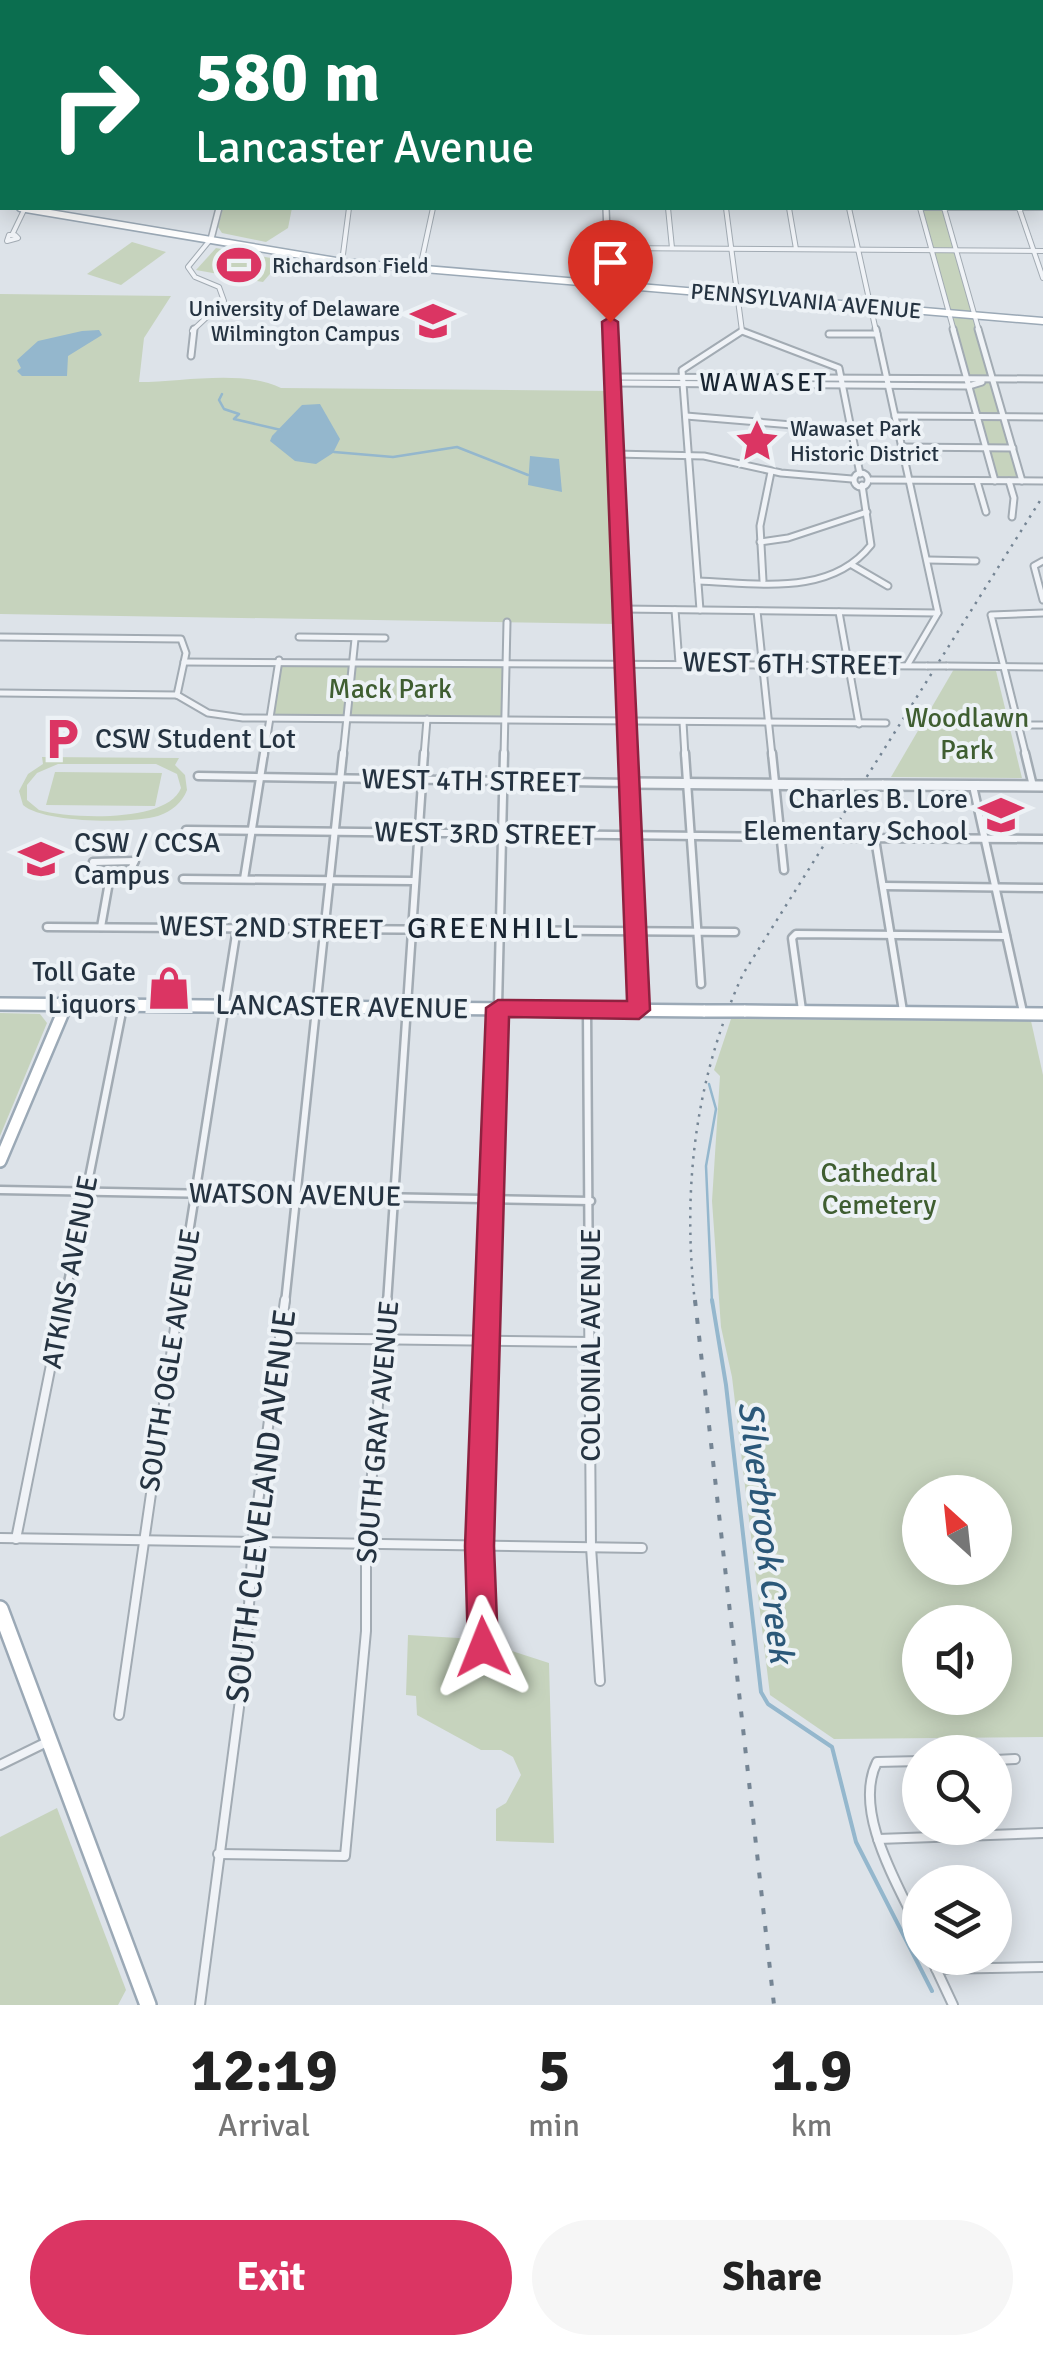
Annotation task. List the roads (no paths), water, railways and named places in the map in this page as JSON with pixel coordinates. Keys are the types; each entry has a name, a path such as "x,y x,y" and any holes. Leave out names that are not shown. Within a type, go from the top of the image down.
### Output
{"main road":[{"name":"PENNSYLVANIA AVENUE","path":"46,210 342,262 1043,321"},
{"name":"LANCASTER AVENUE","path":"0,1004 1043,1014"},
{"path":"0,1161 66,1006"},
{"path":"0,1609 148,2005"}],"street":[{"path":"12,235 21,210"},
{"path":"191,356 192,330 224,301 220,287 195,277 188,267 211,240 218,210"},
{"path":"342,262 349,210"},
{"path":"420,268 433,210"},
{"path":"606,210 639,1010"},
{"path":"668,210 672,248"},
{"path":"726,210 742,332"},
{"path":"788,210 796,249"},
{"path":"850,210 938,613 908,666"},
{"path":"922,210 996,481"},
{"path":"945,210 1022,481"},
{"path":"1020,210 1043,278"},
{"path":"608,248 1043,251"},
{"path":"700,610 683,380 686,364 742,332 840,368 860,474 870,480 1043,481"},
{"path":"829,334 877,334"},
{"path":"612,380 1043,380"},
{"path":"686,416 852,430"},
{"path":"895,416 1043,417"},
{"path":"902,447 1013,448"},
{"path":"614,454 688,455 771,472 852,479 862,485 871,544 852,565 818,580 698,581"},
{"path":"763,581 760,542 771,472"},
{"path":"852,479 860,474"},
{"path":"862,485 870,480"},
{"path":"977,480 986,512"},
{"path":"1009,481 1014,498 1012,518"},
{"path":"760,542 799,538 834,516 867,512"},
{"path":"927,560 976,561"},
{"path":"1039,561 1042,596"},
{"path":"852,565 888,586"},
{"path":"622,609 938,613"},
{"path":"675,610 680,664"},
{"path":"757,611 766,664 784,870"},
{"path":"839,612 859,724"},
{"path":"1038,786 1018,725 993,613 1043,613"},
{"path":"483,1647 480,1546 490,1341 507,622"},
{"path":"0,637 164,638 186,644 208,659"},
{"path":"299,637 385,638"},
{"name":"SOUTH CLEVELAND AVENUE","path":"200,2005 246,1654 253,1540 281,1338 355,639"},
{"path":"176,694 186,644"},
{"name":"WEST 6TH STREET","path":"184,662 208,659 1043,667"},
{"path":"244,879 278,660"},
{"path":"0,692 176,694 198,712 210,716 268,718 886,722"},
{"path":"404,1007 427,719"},
{"path":"683,722 701,984"},
{"path":"1018,725 1043,725"},
{"name":"WEST 4TH STREET","path":"198,776 1038,786"},
{"path":"974,786 1023,1014"},
{"name":"WEST 3RD STREET","path":"186,830 783,838"},
{"path":"843,838 1043,839"},
{"path":"875,838 903,1012"},
{"path":"136,861 130,871 109,882 94,870 93,862 136,861"},
{"path":"183,879 413,881"},
{"path":"101,927 109,882"},
{"path":"884,886 1043,888"},
{"name":"WEST 2ND STREET","path":"47,926 735,932"},
{"name":"SOUTH OGLE AVENUE","path":"119,1715 141,1541 237,928"},
{"path":"802,1012 794,935 1006,936"},
{"name":"ATKINS AVENUE","path":"16,1539 123,1006"},
{"name":"SOUTH GRAY AVENUE","path":"218,1854 345,1856 366,1631 366,1544 396,1196 404,1007"},
{"name":"COLONIAL AVENUE","path":"587,1009 592,1547 600,1682"},
{"name":"WATSON AVENUE","path":"0,1190 591,1201"},
{"path":"281,1338 592,1342"},
{"path":"0,1538 642,1548"},
{"path":"0,1765 50,1740"},
{"path":"902,1761 882,1761 872,1766 878,1839 902,1892"},
{"path":"878,1839 1043,1833"},
{"path":"1012,1968 1043,1967"},
{"path":"939,1975 953,2005"}],"water":[{"path":"99,330 102,335 68,356 67,376 22,376 17,371 21,368 17,360 38,341"},
{"path":"320,404 340,439 333,453 316,464 295,461 270,441 272,436 302,405"},
{"path":"530,456 559,459 562,492 528,485"}],"waterway":[{"path":"222,394 219,400 224,409 239,414 234,419 281,430"},
{"path":"334,452 393,457 457,447 528,475"},
{"name":"Silverbrook Creek","path":"709,1084 716,1109 706,1166 712,1303"},
{"name":"Silverbrook Creek","path":"712,1300 726,1385 761,1692 768,1704 832,1747 856,1842 932,1991"}],"railway":[{"path":"695,1303 690,1218 696,1135 713,1054 743,974 1043,496"},
{"path":"695,1300 774,2005"}],"place":[{"name":"Richardson Field","path":"239,265"},
{"name":"University of Delaware Wilmington Campus","path":"433,321"},
{"name":"Wawaset Park Historic District","path":"757,441"},
{"name":"CSW Student Lot","path":"62,739"},
{"name":"Charles B. Lore Elementary School","path":"1001,815"},
{"name":"CSW / CCSA Campus","path":"41,859"},
{"name":"Toll Gate Liquors","path":"169,988"}],"district":[{"name":"WAWASET","path":"764,382"},
{"name":"GREENHILL","path":"494,928"}],"park label":[{"name":"Mack Park","path":"390,689"},
{"name":"Woodlawn Park","path":"967,734"},
{"name":"Cathedral Cemetery","path":"879,1189"}]}
